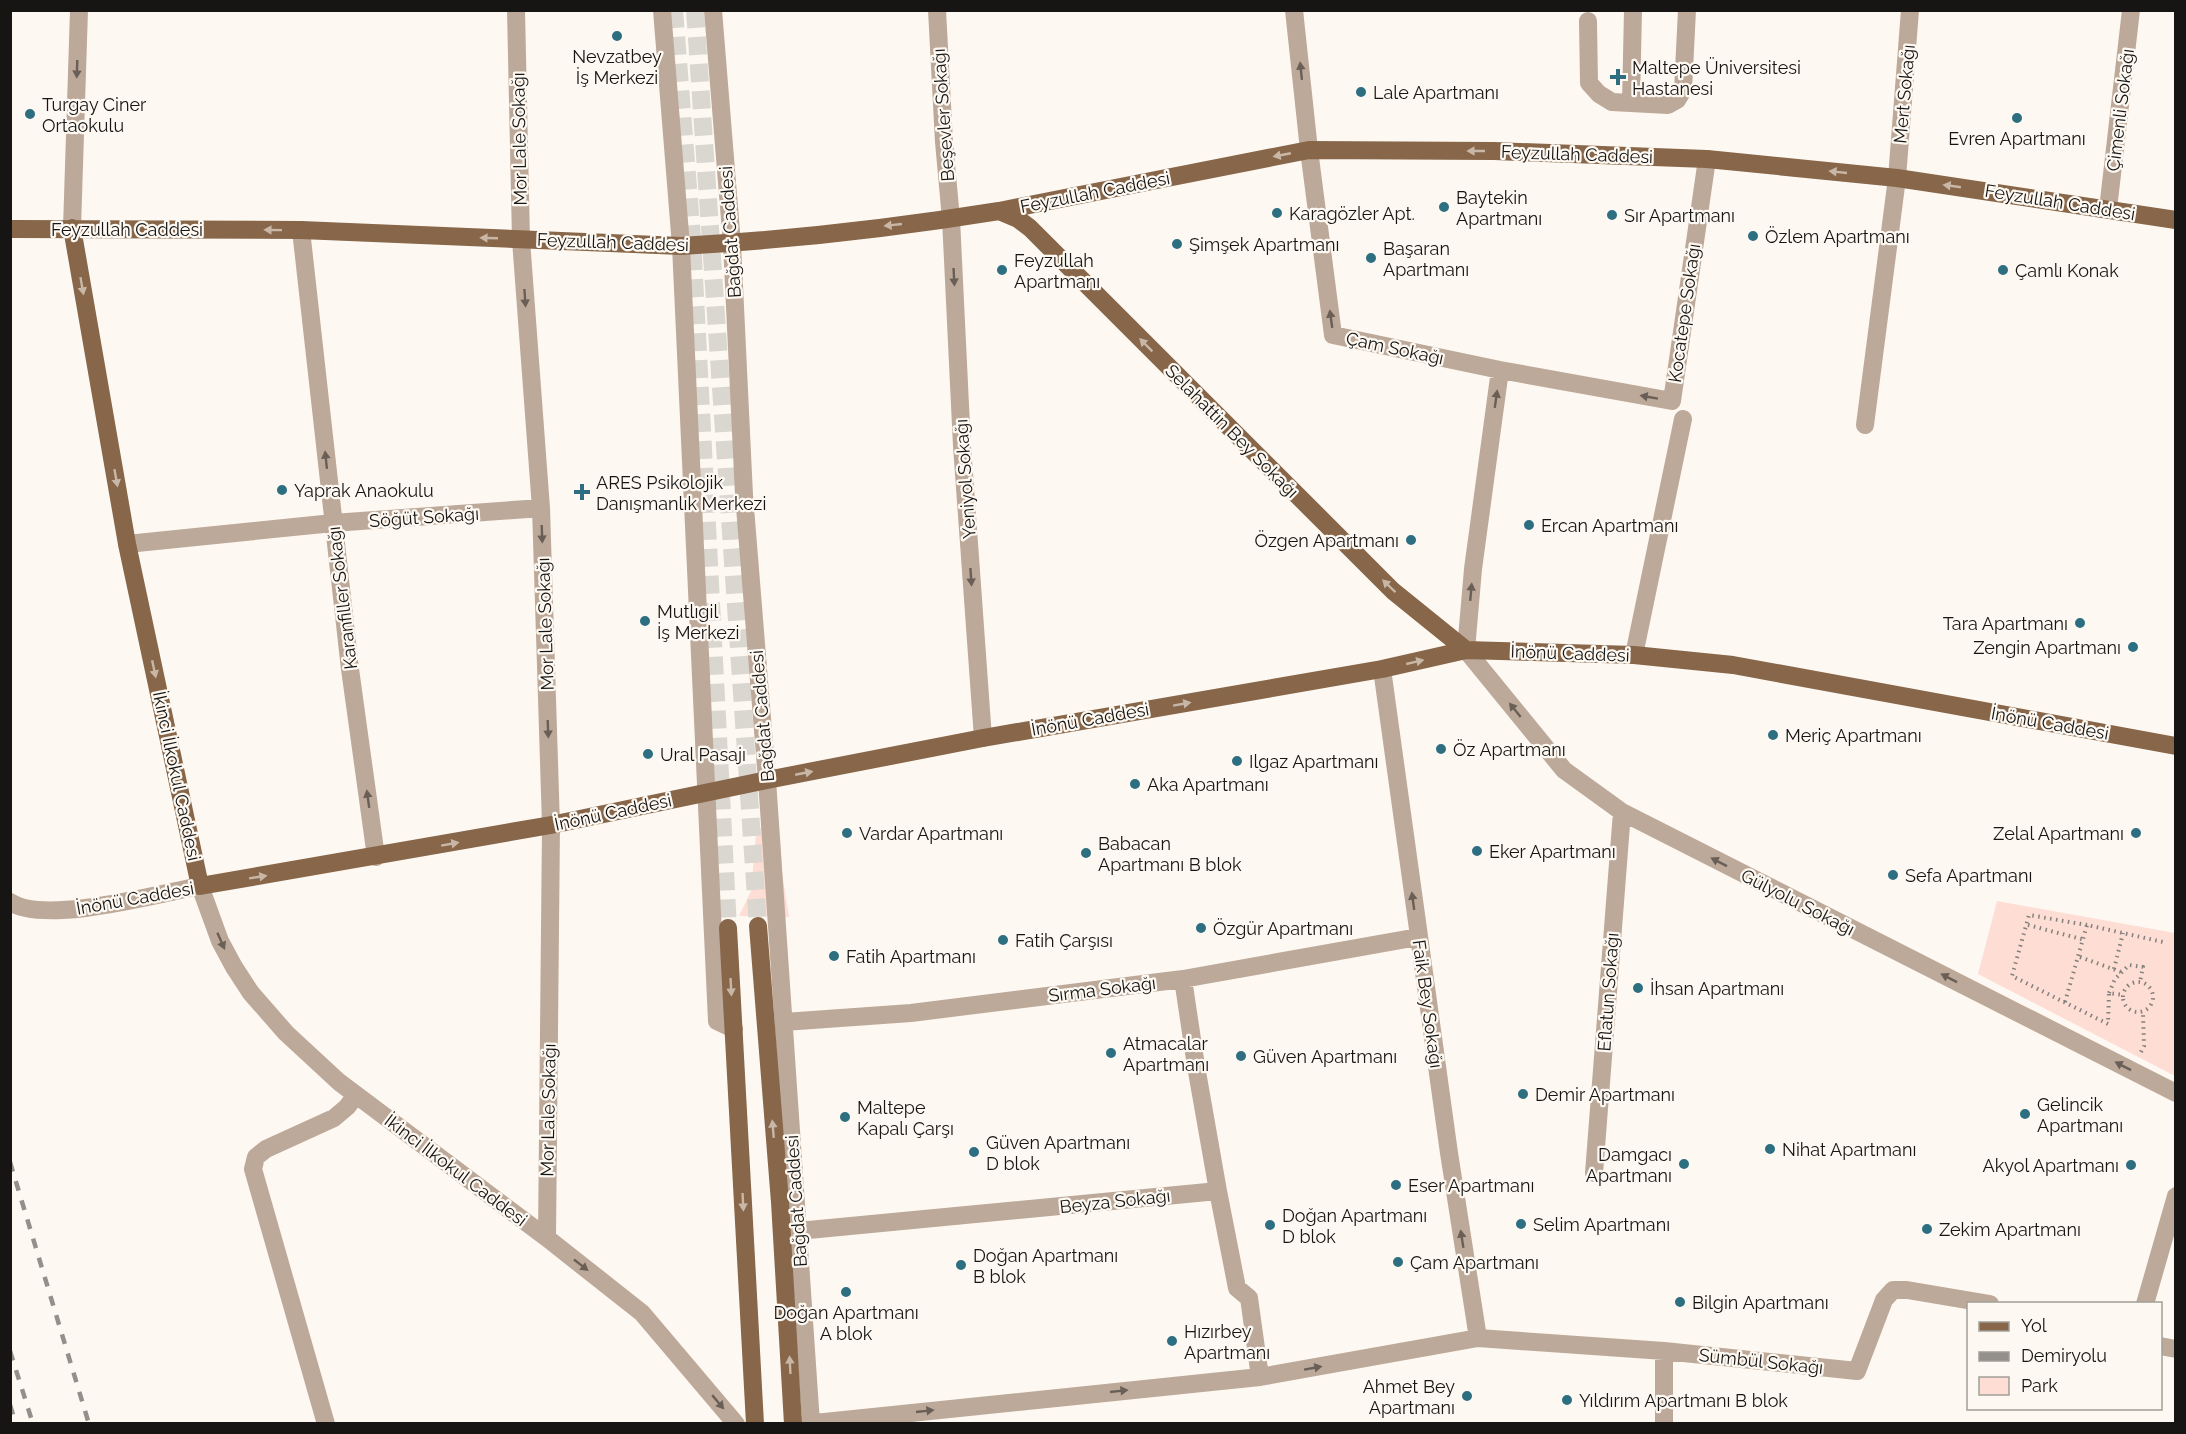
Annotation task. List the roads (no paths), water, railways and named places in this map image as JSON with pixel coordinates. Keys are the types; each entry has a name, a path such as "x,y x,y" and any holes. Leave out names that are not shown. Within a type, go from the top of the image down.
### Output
{"main road":[{"name":"Feyzullah Caddesi","path":"10,229 302,230 681,246 732,244 999,212 1309,150 1494,151 1707,159 1897,178 2175,220"},
{"name":"Selahattin Bey Sokağı","path":"999,212 1018,219 1030,228 1393,591 1466,650"},
{"name":"İkinci İlkokul Caddesi","path":"72,228 127,544 200,886"},
{"name":"İnönü Caddesi","path":"200,886 551,825 705,792 983,738 1382,669 1466,650 1634,655 1733,665 2175,746"},
{"name":"Bağdat Caddesi","path":"758,926 780,1202 803,1423"},
{"path":"728,928 755,1424"}],"street":[{"name":"İkinci İlkokul Caddesi","path":"72,228 79,10"},
{"name":"Mor Lale Sokağı","path":"516,10 521,240 541,508 551,825 547,1238"},
{"path":"662,10 681,246 717,1021 734,1029"},
{"name":"Bağdat Caddesi","path":"713,10 732,244 744,495 767,780 798,1231 803,1423"},
{"name":"Beşevler Sokağı","path":"937,10 944,142 951,219"},
{"name":"Çam Sokağı","path":"1294,10 1333,335 1500,370"},
{"path":"1632,103 1633,10"},
{"path":"1588,21 1589,83 1599,94 1612,102 1668,105 1677,100 1683,90 1687,10"},
{"name":"Mert Sokağı","path":"1866,425 1897,178 1910,10"},
{"name":"Çimenli Sokağı","path":"2108,209 2131,10"},
{"name":"Kocatepe Sokağı","path":"1500,370 1672,401 1707,159"},
{"name":"Yeniyol Sokağı","path":"951,219 962,446 983,738"},
{"name":"Karanfiller Sokağı","path":"302,230 350,669 376,857"},
{"path":"1466,650 1473,569 1500,370"},
{"path":"1634,655 1683,419"},
{"name":"Söğüt Sokağı","path":"127,544 333,523 541,508"},
{"name":"Gülyolu Sokağı","path":"1466,650 1564,770 1622,812 2175,1093"},
{"name":"Faik Bey Sokağı","path":"1382,669 1418,937 1478,1338"},
{"name":"Eflatun Sokağı","path":"1594,1173 1622,812"},
{"name":"İkinci İlkokul Caddesi","path":"200,886 220,941 234,967 251,993 286,1033 339,1082 547,1238 642,1313 736,1424"},
{"name":"İnönü Caddesi","path":"10,902 24,908 53,911 93,907 200,886"},
{"name":"Sırma Sokağı","path":"784,1022 911,1013 1183,979 1418,937"},
{"path":"1183,979 1218,1191 1238,1288 1249,1298 1260,1377"},
{"path":"326,1424 253,1169 256,1157 266,1149 334,1118 356,1095"},
{"name":"Beyza Sokağı","path":"798,1231 1218,1191"},
{"path":"2146,1302 2175,1196"},
{"name":"Sümbül Sokağı","path":"803,1423 1260,1377 1478,1338 1664,1351 1857,1371 1884,1300 1893,1290 1907,1290 1978,1302"},
{"path":"1664,1351 1664,1424"}],"tunnel":[{"path":"674,10 692,238 728,928"},
{"path":"695,10 758,926"}],"railway":[{"path":"10,1162 89,1424"},
{"path":"10,1351 33,1424"},
{"path":"10,1405 16,1424"}],"place":[{"name":"Nevzatbey İş Merkezi","path":"617,36"},
{"name":"Maltepe Üniversitesi Hastanesi","path":"1618,77"},
{"name":"Lale Apartmanı","path":"1361,92"},
{"name":"Turgay Ciner Ortaokulu","path":"30,114"},
{"name":"Evren Apartmanı","path":"2017,118"},
{"name":"Baytekin Apartmanı","path":"1444,207"},
{"name":"Karagözler Apt.","path":"1277,213"},
{"name":"Sır Apartmanı","path":"1612,215"},
{"name":"Özlem Apartmanı","path":"1753,236"},
{"name":"Şimşek Apartmanı","path":"1177,244"},
{"name":"Başaran Apartmanı","path":"1371,258"},
{"name":"Feyzullah Apartmanı","path":"1002,270"},
{"name":"Çamlı Konak","path":"2003,270"},
{"name":"Yaprak Anaokulu","path":"282,490"},
{"name":"ARES Psikolojik Danışmanlık Merkezi","path":"582,492"},
{"name":"Ercan Apartmanı","path":"1529,525"},
{"name":"Özgen Apartmanı","path":"1411,540"},
{"name":"Mutlıgil İş Merkezi","path":"645,621"},
{"name":"Tara Apartmanı","path":"2080,623"},
{"name":"Zengin Apartmanı","path":"2133,647"},
{"name":"Meriç Apartmanı","path":"1773,735"},
{"name":"Öz Apartmanı","path":"1441,749"},
{"name":"Ural Pasajı","path":"648,754"},
{"name":"Ilgaz Apartmanı","path":"1237,761"},
{"name":"Aka Apartmanı","path":"1135,784"},
{"name":"Vardar Apartmanı","path":"847,833"},
{"name":"Zelal Apartmanı","path":"2136,833"},
{"name":"Eker Apartmanı","path":"1477,851"},
{"name":"Babacan Apartmanı B blok","path":"1086,853"},
{"name":"Sefa Apartmanı","path":"1893,875"},
{"name":"Özgür Apartmanı","path":"1201,928"},
{"name":"Fatih Çarşısı","path":"1003,940"},
{"name":"Fatih Apartmanı","path":"834,956"},
{"name":"İhsan Apartmanı","path":"1638,988"},
{"name":"Atmacalar Apartmanı","path":"1111,1053"},
{"name":"Güven Apartmanı","path":"1241,1056"},
{"name":"Demir Apartmanı","path":"1523,1094"},
{"name":"Gelincik Apartmanı","path":"2025,1114"},
{"name":"Maltepe Kapalı Çarşı","path":"845,1117"},
{"name":"Nihat Apartmanı","path":"1770,1149"},
{"name":"Güven Apartmanı D blok","path":"974,1152"},
{"name":"Damgacı Apartmanı","path":"1684,1164"},
{"name":"Akyol Apartmanı","path":"2131,1165"},
{"name":"Eser Apartmanı","path":"1396,1185"},
{"name":"Selim Apartmanı","path":"1521,1224"},
{"name":"Doğan Apartmanı D blok","path":"1270,1225"},
{"name":"Zekim Apartmanı","path":"1927,1229"},
{"name":"Çam Apartmanı","path":"1398,1262"},
{"name":"Doğan Apartmanı B blok","path":"961,1265"},
{"name":"Doğan Apartmanı A blok","path":"846,1292"},
{"name":"Bilgin Apartmanı","path":"1680,1302"},
{"name":"Hızırbey Apartmanı","path":"1172,1341"},
{"name":"Ahmet Bey Apartmanı","path":"1467,1396"},
{"name":"Yıldırım Apartmanı B blok","path":"1567,1400"}]}
